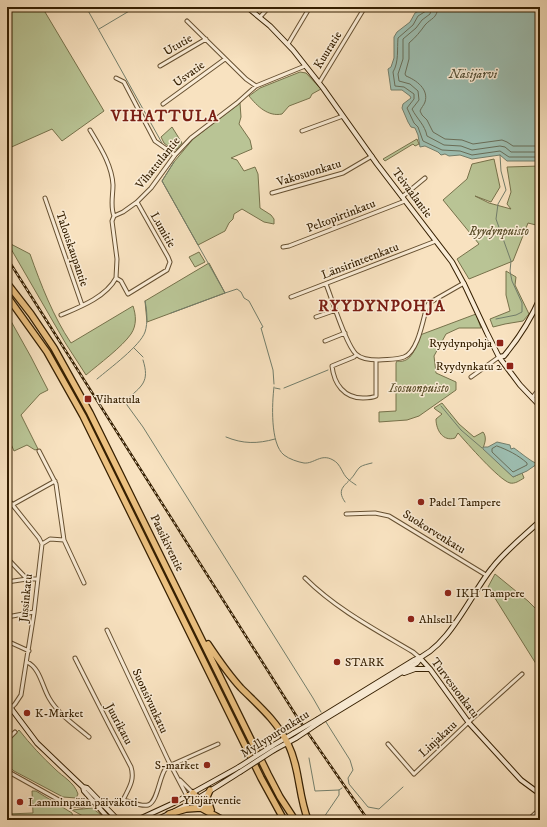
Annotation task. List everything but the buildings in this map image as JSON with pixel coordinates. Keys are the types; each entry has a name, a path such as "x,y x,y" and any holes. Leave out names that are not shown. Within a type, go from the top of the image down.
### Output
{"highway":[{"name":"Paasikiventie","path":"7,283 43,332 74,383 94,420 268,774 280,797 295,820"},
{"name":"Paasikiventie","path":"7,296 47,352 83,416 273,801 284,820"},
{"path":"194,625 236,682 268,714 286,741 296,765 300,790 308,820"},
{"path":"210,790 207,797 211,810"},
{"path":"190,794 201,808 222,819"},
{"path":"194,800 211,810 222,819"},
{"path":"273,801 273,807 280,820"},
{"path":"169,814 186,809 201,808"}],"main road":[{"name":"Teivaalantie","path":"247,7 260,17 288,44 319,82 372,156 452,262 464,283 499,356 520,385 540,406"},
{"path":"499,356 504,356 520,335 533,315 540,298"},
{"name":"Myllypuronkatu","path":"286,741 294,733 319,721 417,663 420,658 439,642 450,630 486,575 499,560 540,521"},
{"name":"Myllypuronkatu","path":"155,820 194,800 273,748 286,741 296,738 319,721 414,660 420,658"},
{"name":"Turvesuonkatu","path":"420,658 430,669 469,723 521,780 540,794"},
{"path":"377,687 415,669 430,669"},
{"path":"7,703 37,743 83,787 87,788 118,820"},
{"name":"Myllypuronkatu","path":"137,820 150,815 240,769"},
{"path":"83,787 84,791 110,820"}],"street":[{"path":"260,17 268,7"},
{"path":"288,44 310,7"},
{"name":"Kuuratie","path":"319,82 366,7"},
{"path":"187,21 246,79 256,86"},
{"name":"Ututie","path":"160,66 206,39"},
{"name":"Usvatie","path":"162,104 225,59"},
{"name":"Vihattulantie","path":"114,216 124,212 151,188 175,155 191,138 236,104 256,86 306,66"},
{"path":"116,78 124,82 155,141 175,155"},
{"path":"302,131 343,116"},
{"path":"61,315 102,294 113,284 116,278 117,258 112,221 114,216 111,206 113,184 107,162 90,130"},
{"name":"Vakosuonkatu","path":"272,194 343,173 372,156"},
{"name":"Peltopirtinkatu","path":"283,247 289,246 404,199 425,178"},
{"name":"Talouskaupantie","path":"45,198 82,305"},
{"name":"Lumitie","path":"116,278 121,281 128,294 166,270 170,262 137,202"},
{"name":"Länsirinteenkatu","path":"291,297 436,242"},
{"path":"326,284 345,334 356,355 376,360 397,359 408,355 416,345 429,303 464,283"},
{"path":"316,317 336,310"},
{"path":"325,342 345,334"},
{"path":"356,355 332,366 337,384 345,393 353,397 371,398 376,396 376,360"},
{"path":"471,377 499,356"},
{"path":"532,398 540,388"},
{"path":"39,451 55,481 64,540 84,583"},
{"path":"12,505 55,481"},
{"path":"7,498 39,538 42,544 50,539 64,540"},
{"name":"Suokorvenkatu","path":"346,514 375,513 389,516 486,575"},
{"name":"Jussinkatu","path":"11,708 21,696 29,651 42,544"},
{"path":"7,558 27,579"},
{"name":"Turvesuonkatu","path":"305,578 342,607 420,658"},
{"path":"7,582 37,579"},
{"path":"7,617 34,612"},
{"name":"Suonsivunkatu","path":"107,630 178,779 190,794"},
{"path":"7,642 29,651"},
{"name":"Juurikatu","path":"75,658 131,767 133,779 123,800 144,805 151,803 165,769 171,765"},
{"path":"26,662 35,667 49,698 57,709 89,737"},
{"name":"Linjakatu","path":"388,744 414,774 522,674"},
{"path":"7,740 15,732"},
{"path":"171,765 218,744"},
{"path":"7,772 66,804 80,806 94,802 98,799"},
{"name":"Suonsivunkatu","path":"178,779 190,794"},
{"path":"528,820 540,809"}],"green space":[{"path":"7,7 42,7 104,111 62,141 52,129 7,149"},
{"path":"300,72 306,73 321,89 312,94 310,98 289,106 282,114 272,114 263,110 249,96 260,88"},
{"path":"240,103 241,117 239,124 250,140 252,149 231,158 237,160 244,171 255,167 258,174 260,208 271,215 274,219 274,224 264,222 242,209 234,214 233,219 225,231 198,245 162,181 174,162 193,139"},
{"path":"172,127 182,143 177,149 173,150 164,143 161,137"},
{"path":"417,139 419,144 415,146 413,144 385,161 383,159"},
{"name":"Ryydynpuisto","path":"494,159 500,187 491,202 475,196 489,203 511,209 507,204 511,192 507,167 540,166 540,226 528,223 513,261 469,279 457,259 479,244 443,200 467,179 472,164"},
{"path":"7,242 30,254 48,300 71,343 133,306 135,320 131,334 116,350 86,375 66,344"},
{"path":"199,252 205,262 195,267 189,257"},
{"path":"209,263 225,293 147,322 145,301"},
{"path":"506,271 516,277 515,285 529,314 523,321 493,327 490,319 510,311 506,295"},
{"path":"7,314 48,390 40,394 21,415 38,449 35,450 27,445 14,451 7,435"},
{"name":"Isosuonpuisto","path":"476,314 481,328 459,328 446,334 434,356 436,373 456,382 456,390 419,416 407,420 379,422 379,412 396,411 396,363 397,361 406,360 410,357 415,349 420,335"},
{"path":"442,403 459,424 474,437 483,432 485,442 483,448 513,477 522,473 524,478 515,483 510,483 498,475 458,433 455,438 451,439 444,437 439,431 436,423 436,419 442,414 434,408"},
{"path":"495,574 528,601 540,613 540,668 488,587"},
{"path":"19,730 41,755 74,786 78,794 76,798 63,797 14,771 7,765 7,742"},
{"path":"32,791 36,791 72,813 73,817 71,820 7,820 7,814 33,813"},
{"path":"92,808 100,814 104,820 90,820 72,810"}],"water":[{"name":"Näsijärvi","path":"426,7 540,7 539,161 507,161 500,155 472,159 460,155 441,155 425,146 420,147 415,128 411,127 402,108 403,104 411,98 402,90 391,90 388,69 391,67 394,58 394,37 397,32 410,22 415,13"},
{"path":"497,442 510,445 511,449 514,448 537,464 527,471 513,477 483,449 483,447 488,447"}],"waterway":[{"path":"86,7 162,143"},
{"path":"99,29 136,7"},
{"path":"167,153 170,157"},
{"path":"496,319 516,315 522,312 522,303 512,281 510,271 511,261 496,219 498,204 506,190 501,171 500,155"},
{"path":"174,162 162,181 225,293 237,289 241,292 244,298 249,301 263,327 261,328 273,370 274,384"},
{"path":"171,313 225,293"},
{"path":"97,379 124,357 142,338 147,325 145,301"},
{"path":"134,348 143,357"},
{"path":"143,360 146,374 145,379 140,387 126,400 127,405 143,427 321,712"},
{"path":"284,388 328,370"},
{"path":"274,387 273,423 279,450 288,458 304,463 321,458 329,458 336,462 346,477 356,485"},
{"path":"275,388 280,389"},
{"path":"441,406 461,430 482,448"},
{"path":"226,437 238,441 250,442 262,442 275,439"},
{"path":"345,502 341,493 343,487 360,467 372,463"},
{"path":"326,722 350,760 353,770 348,778 349,784 368,807 379,809 403,787"},
{"path":"309,758 315,791 339,790 342,788"},
{"path":"322,820 339,795 339,790"}],"railway":[{"path":"7,258 297,717 368,820"}],"place":[{"name":"Ryydynpohja","path":"500,343"},
{"name":"Ryydynkatu 2","path":"510,366"},
{"name":"Vihattula","path":"88,399"},
{"name":"Padel Tampere","path":"421,502"},
{"name":"IKH Tampere","path":"448,593"},
{"name":"Ahlsell","path":"411,619"},
{"name":"STARK","path":"337,662"},
{"name":"K-Market","path":"27,713"},
{"name":"S-market","path":"207,765"},
{"name":"Ylöjärventie","path":"175,800"},
{"name":"Lamminpään päiväkoti","path":"20,802"}],"district":[{"name":"VIHATTULA","path":"165,116"},
{"name":"RYYDYNPOHJA","path":"382,306"}]}
